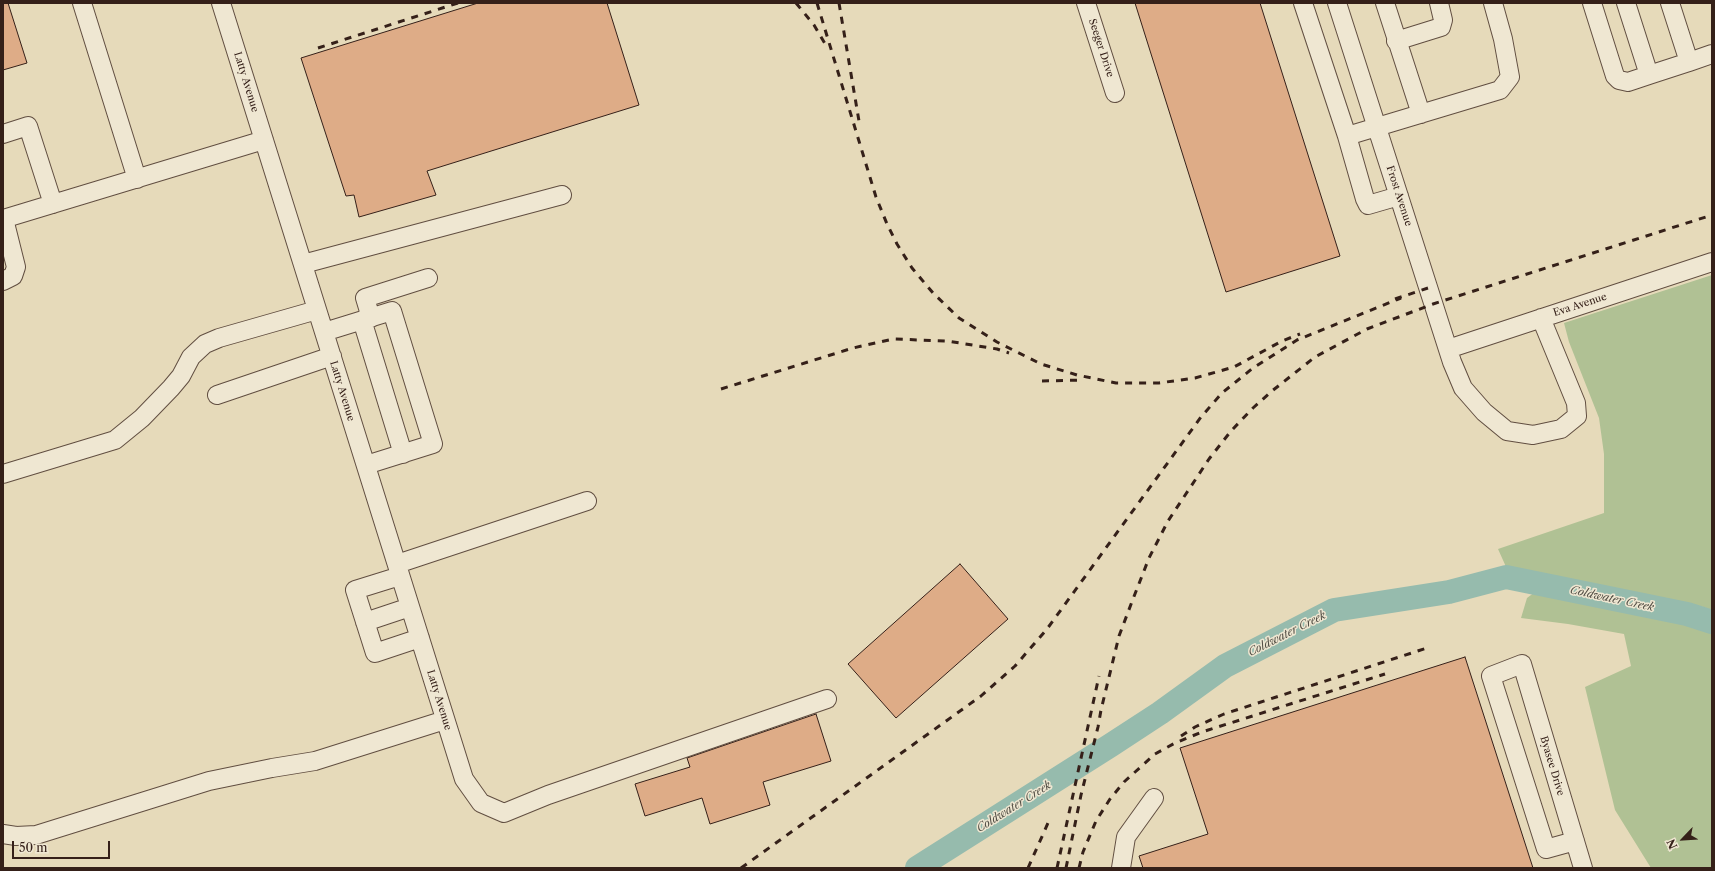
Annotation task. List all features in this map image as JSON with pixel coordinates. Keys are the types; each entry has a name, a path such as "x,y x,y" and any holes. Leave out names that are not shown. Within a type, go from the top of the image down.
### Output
{"street":[{"path":"82,3 137,179"},
{"name":"Latty Avenue","path":"221,3 464,779 482,803 504,813 548,795 827,699"},
{"name":"Seeger Drive","path":"1086,3 1115,93"},
{"path":"1303,3 1365,199 1368,205 1399,196"},
{"name":"Frost Avenue","path":"1337,3 1448,349 1463,388 1484,412 1508,431 1534,435 1561,429 1577,416 1576,403 1541,318"},
{"path":"1385,3 1396,41 1421,114"},
{"path":"1396,41 1441,27 1443,20 1439,3"},
{"path":"1346,136 1500,90 1510,77 1503,39 1493,3"},
{"path":"1592,3 1615,76 1619,80 1628,82 1712,54"},
{"path":"1626,3 1649,75"},
{"path":"1670,3 1689,62"},
{"path":"3,134 28,126 53,204"},
{"path":"8,278 16,267 8,252 3,219 264,140"},
{"path":"303,264 562,195"},
{"name":"Eva Avenue","path":"1448,349 1712,262"},
{"path":"403,454 367,319 365,298 428,278"},
{"path":"3,474 116,440 142,418 171,388 191,357 205,344 219,338 317,310"},
{"path":"324,332 392,311 433,444 366,465"},
{"path":"217,395 332,356"},
{"path":"420,638 375,653 355,590 398,570 587,501"},
{"path":"365,622 410,607"},
{"name":"Byasee Drive","path":"1575,841 1546,849 1492,676 1522,664 1575,841 1583,868"},
{"path":"3,834 16,836 36,835 209,781 315,761 445,720"},
{"path":"1121,868 1126,837 1154,798"}],"green space":[{"path":"1712,275 1712,610 1700,606 1507,569 1498,549 1604,513 1604,454 1599,418 1569,342 1564,323"},
{"path":"1535,592 1671,616 1712,629 1712,868 1651,868 1615,810 1585,687 1631,666 1624,634 1568,624 1521,618 1527,598"}],"building":[{"path":"3,3 8,3 27,63 3,70"},
{"path":"478,3 607,3 639,105 427,171 436,195 359,217 354,195 346,196 301,58"},
{"path":"1135,3 1260,3 1340,256 1226,292"},
{"path":"960,564 1008,619 896,718 848,664"},
{"path":"1465,657 1533,868 1143,868 1139,856 1208,834 1180,748"},
{"path":"816,714 831,761 763,782 770,805 710,824 702,798 645,816 635,784 690,767 687,758"}],"waterway":[{"name":"Coldwater Creek","path":"917,868 1160,713 1225,666 1334,610 1449,592 1506,577 1687,614 1712,622"}],"railway":[{"path":"318,48 458,3"},
{"path":"796,3 814,25 827,47"},
{"path":"817,3 876,197 887,224 912,268 933,293 959,318 997,342 1041,364 1077,375 1116,383 1159,383 1195,378 1234,367 1282,341 1300,334"},
{"path":"839,3 860,127"},
{"path":"1066,868 1081,795 1119,636 1149,558 1168,521 1209,459 1231,431 1253,408 1315,357 1367,329 1433,304 1712,215"},
{"path":"1395,299 1428,288"},
{"path":"741,868 981,696 1015,666 1047,629 1201,417 1222,393 1253,368 1297,340 1401,298"},
{"path":"721,389 853,348 893,339 947,341 997,349 1009,353"},
{"path":"1042,381 1084,380"},
{"path":"1181,736 1195,727 1224,714 1430,647"},
{"path":"1079,868 1083,852 1096,821 1110,799 1124,782 1155,754 1175,743 1202,732 1385,674"},
{"path":"1057,868 1099,676"},
{"path":"1028,868 1048,823"}]}
